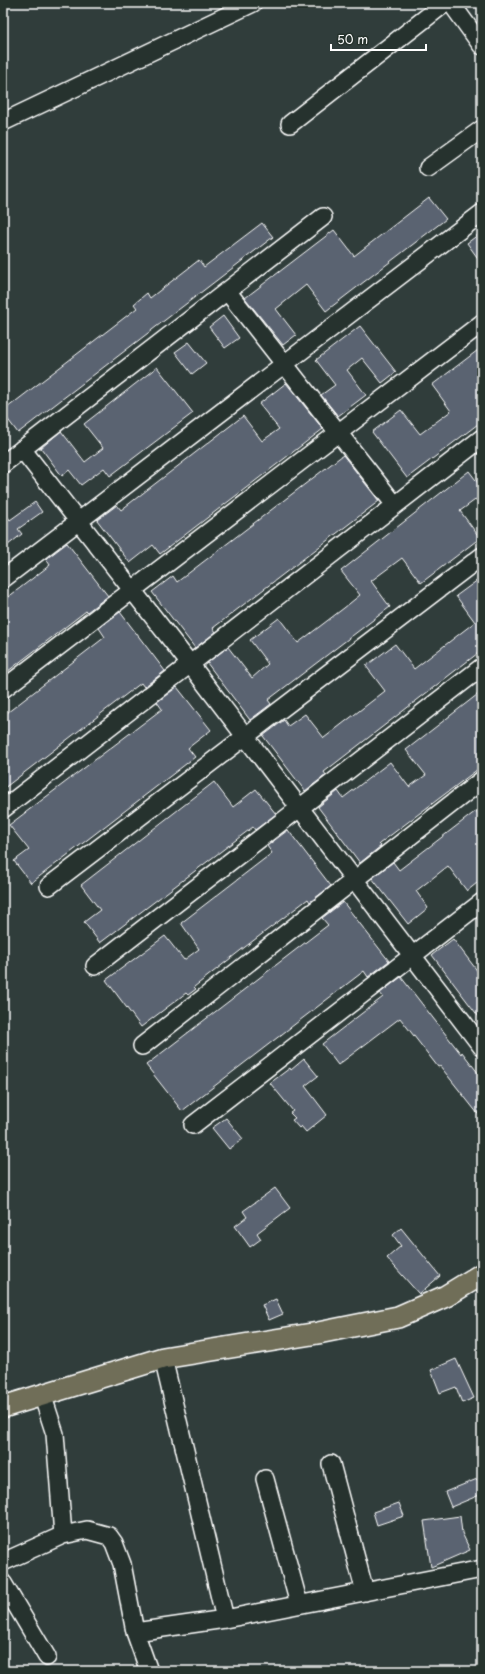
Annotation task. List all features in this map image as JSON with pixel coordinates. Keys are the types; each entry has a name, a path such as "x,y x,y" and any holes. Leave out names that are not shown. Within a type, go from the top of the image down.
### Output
{"main road":[{"path":"3,1407 163,1358 318,1333 398,1317 446,1296 481,1277"}],"street":[{"path":"3,122 253,3"},
{"path":"290,124 445,3"},
{"path":"451,3 482,46"},
{"path":"428,168 482,129"},
{"path":"3,579 482,213"},
{"path":"3,464 323,217"},
{"path":"227,291 396,505"},
{"path":"3,689 482,323"},
{"path":"3,809 482,438"},
{"path":"22,449 246,736 482,1046"},
{"path":"49,886 482,556"},
{"path":"95,966 482,667"},
{"path":"142,1046 482,780"},
{"path":"193,1125 482,902"},
{"path":"163,1358 224,1619"},
{"path":"42,1394 55,1434 63,1536"},
{"path":"331,1464 365,1592"},
{"path":"265,1479 299,1604"},
{"path":"3,1562 63,1536 87,1530 109,1536 114,1543 122,1564 136,1632 149,1671"},
{"path":"136,1632 224,1619 482,1569"},
{"path":"3,1583 47,1657"}],"building":[{"path":"429,198 446,219 326,311 306,285 276,309 296,335 283,345 245,298 334,230 354,256"},
{"path":"262,223 273,237 18,433 3,411 137,308 134,304 147,293 150,298 199,260 204,267"},
{"path":"482,232 482,264 467,243"},
{"path":"223,316 239,338 225,348 209,327"},
{"path":"360,326 396,372 382,383 362,358 347,370 366,395 338,416 321,395 335,385 316,360"},
{"path":"189,342 206,363 192,374 175,352"},
{"path":"482,347 482,421 407,478 372,432 401,410 420,434 451,411 432,385"},
{"path":"157,367 193,413 110,476 104,468 81,485 69,470 62,476 41,448 61,431 85,462 103,448 84,424"},
{"path":"286,383 323,429 160,554 153,545 130,563 97,520 117,505 121,510 243,416 262,441 279,429 259,404"},
{"path":"343,455 379,501 213,628 216,632 195,648 152,592 173,576 177,582"},
{"path":"469,471 482,488 482,495 460,511 480,538 421,583 402,558 371,581 390,607 268,700 271,704 250,720 207,663 228,647 252,678 268,664 250,640 279,618 298,643 344,608 360,595 341,571"},
{"path":"35,502 42,512 18,529 22,534 3,549 3,510 10,520"},
{"path":"67,543 108,596 87,612 86,611 3,675 3,601 50,565 46,559"},
{"path":"482,577 482,650 324,772 326,775 305,791 263,736 284,720 288,726 305,714 324,738 385,691 366,666 395,644 414,669 475,622 456,596"},
{"path":"120,612 165,671 144,687 141,683 3,789 3,716 105,637 99,628"},
{"path":"177,687 211,730 188,748 195,757 31,883 14,861 29,850 9,825 162,709 157,702"},
{"path":"482,691 482,766 379,844 381,846 360,863 318,807 338,791 343,798 390,762 409,787 426,775 406,750"},
{"path":"214,782 233,807 256,789 276,814 255,830 253,827 100,943 84,922 100,910 81,885"},
{"path":"476,811 482,819 482,879 467,891 448,866 416,891 428,908 408,924 372,878 393,862 399,870"},
{"path":"288,830 331,886 310,902 308,899 194,987 196,989 188,995 186,993 141,1027 106,980 165,936 184,960 199,949 181,923 272,853 267,846"},
{"path":"343,902 389,961 368,977 364,971 182,1111 146,1065 328,925 322,918"},
{"path":"453,939 482,977 482,1021 432,955"},
{"path":"401,977 461,1054 462,1052 482,1078 482,1119 440,1066 438,1067 400,1018 338,1065 322,1044 383,997 380,993"},
{"path":"304,1059 318,1076 305,1086 327,1115 306,1132 301,1126 299,1128 292,1120 295,1118 290,1113 293,1111 270,1083 290,1068 291,1070"},
{"path":"226,1118 243,1139 229,1149 212,1128"},
{"path":"275,1188 290,1208 257,1233 261,1239 250,1247 235,1226 247,1217 243,1211"},
{"path":"401,1228 440,1276 419,1294 387,1258 401,1246 393,1235"},
{"path":"276,1299 283,1314 269,1320 262,1305"},
{"path":"456,1359 474,1398 462,1403 456,1387 440,1393 431,1370"},
{"path":"482,1477 482,1494 451,1507 445,1492"},
{"path":"399,1503 404,1516 377,1525 373,1512"},
{"path":"460,1516 462,1533 470,1550 431,1567 424,1521"}]}
